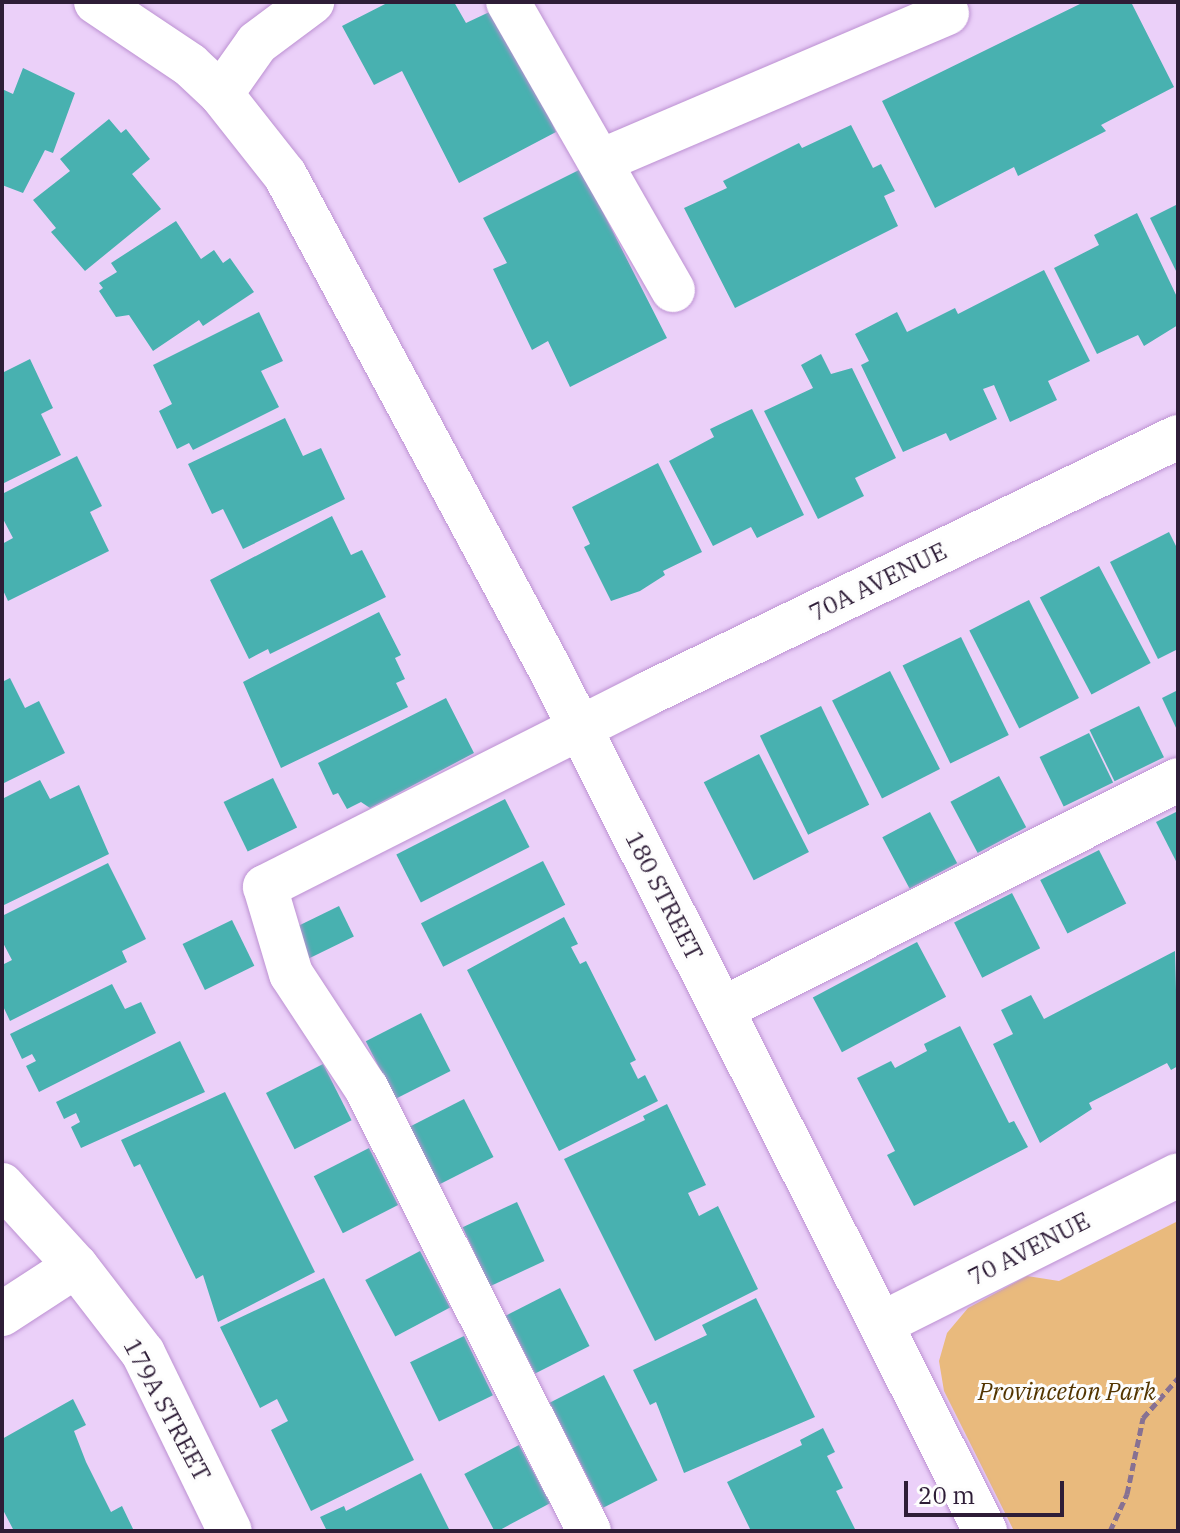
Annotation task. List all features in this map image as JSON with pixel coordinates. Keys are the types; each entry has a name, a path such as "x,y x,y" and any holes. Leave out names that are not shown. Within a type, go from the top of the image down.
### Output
{"street":[{"name":"180 STREET","path":"96,2 170,50 221,94 285,175 579,727 985,1531"},
{"path":"221,94 257,43 312,2"},
{"path":"508,2 603,160 673,290"},
{"path":"603,160 954,6"},
{"name":"70A AVENUE","path":"589,1531 366,1088 291,974 265,887 579,727 1178,437"},
{"path":"722,1009 1178,780"},
{"name":"70 AVENUE","path":"881,1324 1178,1175"},
{"name":"179A STREET","path":"2,1185 76,1266 143,1353 230,1531"},
{"path":"2,1314 76,1266"}],"path":[{"path":"1110,1531 1127,1494 1143,1418 1178,1378"}],"green space":[{"name":"Provinceton Park","path":"1178,1221 1178,1531 1014,1531 944,1391 939,1361 947,1333 968,1308 1027,1276 1059,1281"}],"building":[{"path":"389,2 454,2 466,23 500,7 556,132 459,183 402,71 374,85 342,26"},
{"path":"1084,2 1131,2 1174,87 1101,125 1106,131 1018,176 1014,167 935,208 882,101"},
{"path":"23,68 75,93 53,153 45,150 23,193 2,185 2,89 13,94"},
{"path":"109,119 121,133 126,129 150,159 132,174 161,209 85,271 51,232 56,228 33,200 70,171 60,159"},
{"path":"851,125 873,168 881,164 895,191 884,196 898,226 735,308 684,208 727,188 723,181 799,143 802,148"},
{"path":"581,169 667,338 570,387 548,341 532,350 493,269 507,263 483,218"},
{"path":"1178,204 1178,275 1150,218"},
{"path":"1137,213 1178,299 1178,325 1144,346 1138,335 1097,354 1054,268 1099,245 1094,235"},
{"path":"176,221 201,259 214,250 223,263 230,258 254,292 203,326 199,320 153,351 129,315 116,317 99,291 103,288 99,283 117,272 111,263"},
{"path":"1044,270 1090,361 1048,381 1057,400 1010,422 994,385 983,389 997,419 950,441 946,433 903,452 861,365 869,361 855,334 897,312 907,332 955,308 958,314"},
{"path":"259,312 283,361 261,371 279,407 193,450 189,443 177,449 159,411 172,404 153,365"},
{"path":"821,354 831,374 852,368 896,458 855,478 864,496 818,519 764,411 813,388 801,365"},
{"path":"30,359 53,408 41,414 61,455 2,484 2,373"},
{"path":"752,409 804,515 757,538 751,527 713,546 669,461 714,437 710,429"},
{"path":"285,418 303,456 321,448 345,499 243,549 223,509 212,514 188,464"},
{"path":"77,456 102,506 90,512 109,551 8,601 2,588 2,544 13,538 2,517 2,494"},
{"path":"658,463 702,552 663,571 665,575 640,591 611,601 584,547 590,544 572,507"},
{"path":"332,516 351,555 362,550 386,597 270,654 268,649 249,659 210,580"},
{"path":"1169,532 1178,550 1178,649 1158,659 1110,562"},
{"path":"1099,566 1151,663 1091,695 1040,597"},
{"path":"1029,600 1079,698 1019,728 969,630"},
{"path":"379,612 401,655 395,658 405,679 396,683 408,707 281,768 243,682"},
{"path":"961,637 1009,735 950,763 903,665"},
{"path":"890,671 940,769 882,799 832,701"},
{"path":"10,678 25,708 39,701 65,753 2,784 2,682"},
{"path":"1178,690 1178,732 1162,698"},
{"path":"446,698 474,753 370,808 361,802 347,809 338,793 333,795 318,763"},
{"path":"821,706 869,805 808,835 760,736"},
{"path":"1139,706 1164,757 1115,781 1090,730"},
{"path":"1089,733 1113,782 1064,807 1040,757"},
{"path":"759,754 809,852 754,880 704,782"},
{"path":"999,776 1026,827 978,853 950,802"},
{"path":"273,778 297,827 248,852 224,802"},
{"path":"40,780 50,799 79,785 109,854 2,906 2,799"},
{"path":"505,799 530,847 421,903 396,854"},
{"path":"1178,811 1178,865 1156,822"},
{"path":"930,812 957,863 910,889 882,837"},
{"path":"1099,850 1126,903 1067,933 1040,880"},
{"path":"543,861 565,905 443,967 421,923"},
{"path":"108,863 146,939 122,951 127,962 10,1021 2,1004 2,965 12,960 2,941 2,916"},
{"path":"1012,893 1040,948 982,978 954,923"},
{"path":"339,906 354,937 303,962 288,931"},
{"path":"564,917 578,944 571,947 580,964 586,961 636,1060 630,1063 638,1079 645,1075 658,1101 559,1151 467,970"},
{"path":"232,920 254,966 205,990 183,944"},
{"path":"917,942 946,997 842,1052 813,997"},
{"path":"1175,951 1178,1066 1171,1070 1167,1063 1089,1103 1092,1109 1040,1143 993,1044 1013,1034 1001,1010 1031,995 1044,1019"},
{"path":"112,984 125,1009 141,1002 156,1033 39,1092 26,1066 36,1061 32,1054 22,1059 10,1034"},
{"path":"421,1013 451,1071 395,1099 366,1041"},
{"path":"960,1026 1009,1123 1014,1121 1028,1147 914,1206 887,1155 895,1151 857,1078 891,1061 895,1068 927,1051 924,1044"},
{"path":"180,1041 205,1092 81,1148 71,1127 80,1122 76,1113 64,1119 56,1102"},
{"path":"323,1064 352,1120 295,1149 266,1093"},
{"path":"225,1092 315,1272 218,1322 203,1275 196,1279 140,1164 134,1167 121,1140"},
{"path":"464,1099 494,1157 439,1185 410,1127"},
{"path":"667,1104 706,1185 688,1193 699,1216 718,1206 758,1289 655,1341 564,1159 645,1120 643,1116"},
{"path":"369,1148 398,1205 343,1233 314,1176"},
{"path":"517,1202 544,1261 490,1286 463,1227"},
{"path":"420,1251 450,1308 395,1337 365,1280"},
{"path":"324,1278 414,1460 311,1511 271,1430 288,1421 277,1399 260,1408 220,1327"},
{"path":"560,1288 590,1346 535,1374 506,1316"},
{"path":"756,1298 815,1417 684,1473 656,1402 650,1405 633,1370 707,1335 702,1325"},
{"path":"464,1336 493,1395 439,1422 410,1362"},
{"path":"604,1375 658,1480 603,1508 550,1403"},
{"path":"73,1399 86,1425 74,1431 86,1462 111,1512 122,1506 134,1531 14,1531 2,1508 2,1439"},
{"path":"823,1428 835,1452 827,1456 843,1488 836,1491 856,1531 751,1531 727,1482 802,1445 800,1440"},
{"path":"519,1445 550,1503 495,1531 464,1474"},
{"path":"421,1473 450,1531 327,1531 320,1517 344,1506 346,1511"}]}
